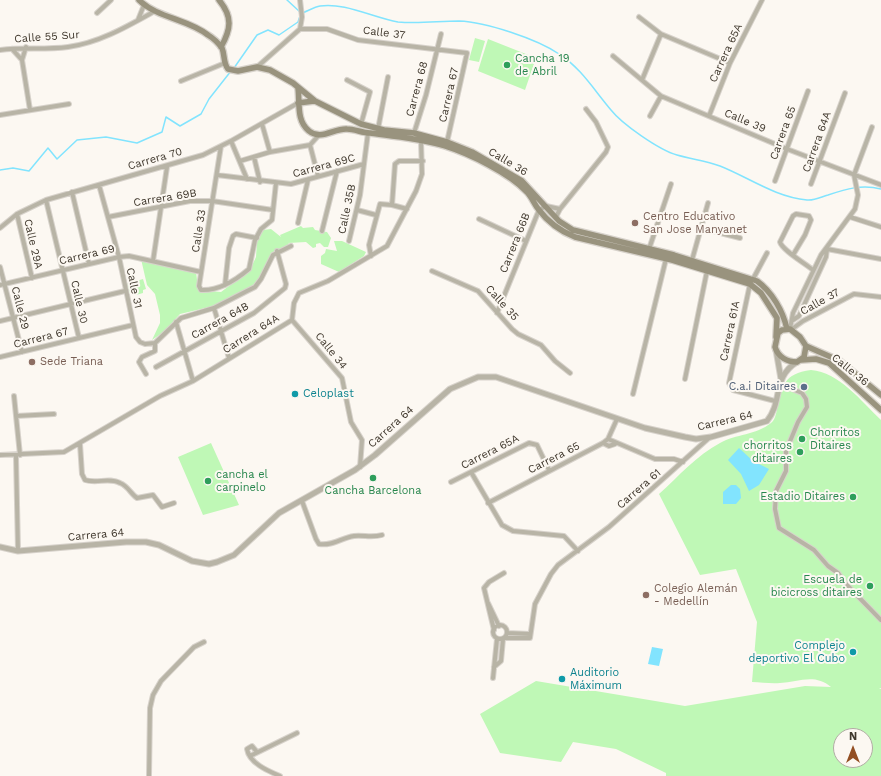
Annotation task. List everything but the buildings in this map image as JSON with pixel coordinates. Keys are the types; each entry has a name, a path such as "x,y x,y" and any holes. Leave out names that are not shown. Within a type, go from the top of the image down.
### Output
{"main road":[{"path":"139,0 144,5 156,11 202,30 221,47 228,69 235,72 257,67"},
{"path":"219,0 228,12 230,21 230,30 221,47"},
{"name":"Calle 36","path":"257,67 276,73 314,101 361,124 378,129 414,133 447,142 472,152 522,181 567,227 580,233 692,260 763,286 784,315 790,329"},
{"path":"298,88 298,106 305,127 309,131 319,135 344,129 350,119"},
{"path":"298,106 314,101"},
{"name":"Calle 36","path":"344,129 421,140 446,146 497,171 518,184 528,193 539,210 554,225 574,237 751,281 761,292 777,318 776,337"},
{"path":"790,329 806,346 805,353 799,361 788,361 776,350 776,337 782,330 790,329"},
{"name":"Calle 36","path":"806,346 840,361 881,395"},
{"name":"Calle 36","path":"799,361 816,359 829,363 881,410"}],"street":[{"path":"97,14 111,0"},
{"path":"257,67 300,29 302,17 300,0"},
{"name":"Carrera 65A","path":"709,116 730,62 762,0"},
{"path":"138,20 144,5"},
{"name":"Calle 55 Sur","path":"0,50 26,47 51,48 77,45 99,39 156,11"},
{"path":"639,17 661,34 730,62"},
{"name":"Calle 37","path":"300,29 327,29 358,40 437,48 467,53"},
{"name":"Carrera 68","path":"414,133 426,95 441,34"},
{"path":"642,80 661,34"},
{"path":"26,47 22,60 30,110"},
{"path":"12,49 22,60"},
{"name":"Carrera 67","path":"447,142 467,53"},
{"name":"Calle 39","path":"613,56 661,96 787,149 854,176 881,185"},
{"path":"181,80 225,63"},
{"path":"378,129 388,77"},
{"path":"347,80 370,92 361,124"},
{"name":"Carrera 65","path":"775,181 808,91"},
{"name":"Carrera 64A","path":"811,184 845,92"},
{"path":"650,116 661,96"},
{"path":"0,115 69,104"},
{"name":"Carrera 70","path":"0,228 17,214 46,200 167,167 203,155 291,107 298,106"},
{"path":"556,217 560,209 606,152 608,147 596,122 586,109"},
{"path":"262,124 270,152"},
{"path":"790,329 793,320 793,313 821,255 827,249 855,209 858,195 854,176 872,127"},
{"name":"Calle 35B","path":"349,241 357,210 368,133"},
{"path":"240,161 270,152 310,145 319,135"},
{"name":"Carrera 64A","path":"0,455 59,453 80,444 160,396 193,381 292,320 294,303 299,293 328,281 387,246 416,191 422,174 423,161 421,140"},
{"path":"231,141 247,179"},
{"path":"310,145 318,176"},
{"name":"Calle 33","path":"221,146 199,286 201,290 211,291 225,285"},
{"path":"254,157 260,182"},
{"path":"392,205 394,164 399,161 423,161"},
{"name":"Carrera 69C","path":"217,175 260,182 291,184 364,164"},
{"path":"153,261 167,167"},
{"path":"322,231 337,171"},
{"path":"298,224 308,180"},
{"path":"225,285 249,269 253,247 261,229 272,220 276,183"},
{"path":"649,249 671,184"},
{"name":"Calle 31","path":"100,185 133,325"},
{"path":"72,192 89,264"},
{"name":"Calle 30","path":"46,200 79,338"},
{"name":"Carrera 69B","path":"108,217 190,201 212,201 273,210"},
{"path":"692,260 708,203"},
{"path":"371,256 369,245 380,204 392,205 407,209"},
{"path":"546,206 560,209"},
{"name":"Carrera 66B","path":"497,313 539,210 546,206"},
{"path":"357,210 376,215"},
{"name":"Calle 29A","path":"17,214 32,278"},
{"path":"793,255 805,235 811,220 809,216 796,214 793,216 781,239 781,245 793,255 813,270"},
{"path":"850,217 881,227"},
{"path":"479,219 526,241"},
{"path":"701,228 740,238"},
{"path":"225,285 233,236 236,234 257,238"},
{"path":"133,325 136,337 140,342 145,344 155,342 181,318 214,308 255,287 261,279 271,257 277,251 291,246"},
{"path":"827,249 881,259"},
{"path":"793,320 799,316 826,257 827,249"},
{"name":"Carrera 64B","path":"156,367 254,313 285,288 286,284 277,251"},
{"name":"Carrera 61A","path":"767,253 751,281 729,383 734,390 775,401"},
{"name":"Carrera 69","path":"2,285 118,257 129,256 201,272"},
{"path":"633,394 666,259"},
{"name":"Calle 29","path":"0,267 2,285 22,352"},
{"name":"Calle 35","path":"432,271 473,288 512,329 518,334 541,345 570,373"},
{"path":"685,379 707,271"},
{"path":"0,321 125,291"},
{"name":"Calle 37","path":"790,329 854,294 881,297"},
{"path":"214,308 229,358"},
{"name":"Calle 34","path":"292,320 342,378 351,422 362,440 360,467"},
{"path":"176,322 193,381"},
{"name":"Carrera 67","path":"0,357 133,325"},
{"path":"146,374 139,362 142,357 155,352 155,342"},
{"name":"Carrera 64","path":"776,350 780,381"},
{"name":"Carrera 64","path":"0,547 18,551 140,542 159,546 192,561 209,564 234,555 273,517 360,467 376,455 450,388 478,377 494,377 508,380 616,419 685,438 696,439 710,437 767,421 772,414 780,381 785,371 799,361"},
{"path":"780,381 802,393 807,403 807,407 798,422 786,451 786,471 776,491 775,509 779,528 814,550 828,566 838,573 845,583 881,620"},
{"path":"14,396 18,455 18,551"},
{"path":"16,416 54,414"},
{"name":"Carrera 65","path":"488,503 603,443 608,439 616,419"},
{"name":"Carrera 61","path":"530,636 533,610 542,589 558,565 609,527 710,437"},
{"path":"608,439 615,444 655,459 674,459 683,462"},
{"name":"Carrera 65A","path":"451,482 530,442 537,445 549,470"},
{"path":"603,443 609,446 615,444"},
{"path":"80,444 82,474 85,480 92,482 115,481 122,483 138,498 153,495 162,507 174,503"},
{"path":"471,472 498,520 506,528 513,531 564,536 578,551"},
{"path":"302,501 319,544 330,544 356,536 375,537 382,534"},
{"path":"493,678 497,641 494,635 484,588 489,582 504,573"},
{"path":"485,597 499,626"},
{"path":"492,622 497,620"},
{"path":"494,630 499,626 504,626 507,633 504,640 501,661 494,667"},
{"path":"507,633 530,636"},
{"path":"497,641 530,636"},
{"path":"150,776 150,708 153,695 161,681 194,647 204,642"},
{"path":"250,756 297,733"},
{"path":"257,752 254,747 250,746 247,750 258,765 280,776"}],"green space":[{"path":"475,38 485,41 479,62 469,60"},
{"name":"Cancha 19 de Abril","path":"488,39 536,58 525,90 478,71"},
{"path":"301,226 303,228 313,227 315,230 327,232 331,238 328,247 324,247 320,243 316,244 316,247 313,248 306,242 288,243 290,244 271,253 255,286 214,306 180,314 165,331 152,340 160,323 160,315 155,294 147,285 141,259 196,272 198,287 201,290 221,292 250,270 256,257 257,241 263,230 271,229 281,237 280,235"},
{"path":"334,241 342,241 366,252 364,256 339,272 321,264 321,256 325,253 326,249 337,251"},
{"path":"143,279 146,289 143,290 143,293 136,295 137,291 129,293 126,284"},
{"path":"811,370 831,376 857,396 881,420 881,688 879,689 881,689 881,776 666,776 666,773 616,749 573,742 561,762 500,753 480,714 536,681 685,706 805,686 831,687 819,680 813,679 777,683 752,682 757,622 736,569 700,575 659,494 696,460 712,448 726,440 759,430 771,423 775,417 783,387 795,374"},
{"name":"cancha el carpinelo","path":"211,443 239,505 203,515 178,457"}],"water":[{"path":"739,448 753,461 769,469 759,485 749,491 741,474 728,460"},
{"path":"731,485 736,485 740,489 741,498 736,504 723,504 723,492"},
{"path":"652,647 663,649 659,666 648,664"}],"waterway":[{"path":"287,0 300,12"},
{"path":"302,13 318,7 329,5 349,8 398,22 421,23 459,21 483,24 511,32 549,48 567,60 581,73 616,116 641,136 669,152 720,166 773,191 795,198 812,200 841,191 861,187 881,189"},
{"path":"234,68 257,35 268,30 279,35 298,22 300,16"},
{"path":"0,170 13,168 29,171 48,148 57,159 77,140 106,137 137,143 162,132 166,117 180,126 201,114 209,99 231,71"}],"place":[{"name":"Cancha 19 de Abril","path":"507,65"},
{"name":"Centro Educativo San Jose Manyanet","path":"635,223"},
{"name":"Sede Triana","path":"32,362"},
{"name":"C.a.i Ditaires","path":"804,387"},
{"name":"Celoplast","path":"295,394"},
{"name":"Chorritos Ditaires","path":"802,439"},
{"name":"chorritos ditaires","path":"800,452"},
{"name":"Cancha Barcelona","path":"373,478"},
{"name":"cancha el carpinelo","path":"208,481"},
{"name":"Estadio Ditaires","path":"853,497"},
{"name":"Escuela de bicicross ditaires","path":"870,586"},
{"name":"Colegio Alemán - Medellín","path":"646,595"},
{"name":"Complejo deportivo El Cubo","path":"853,652"},
{"name":"Auditorio Máximum","path":"562,679"}]}
